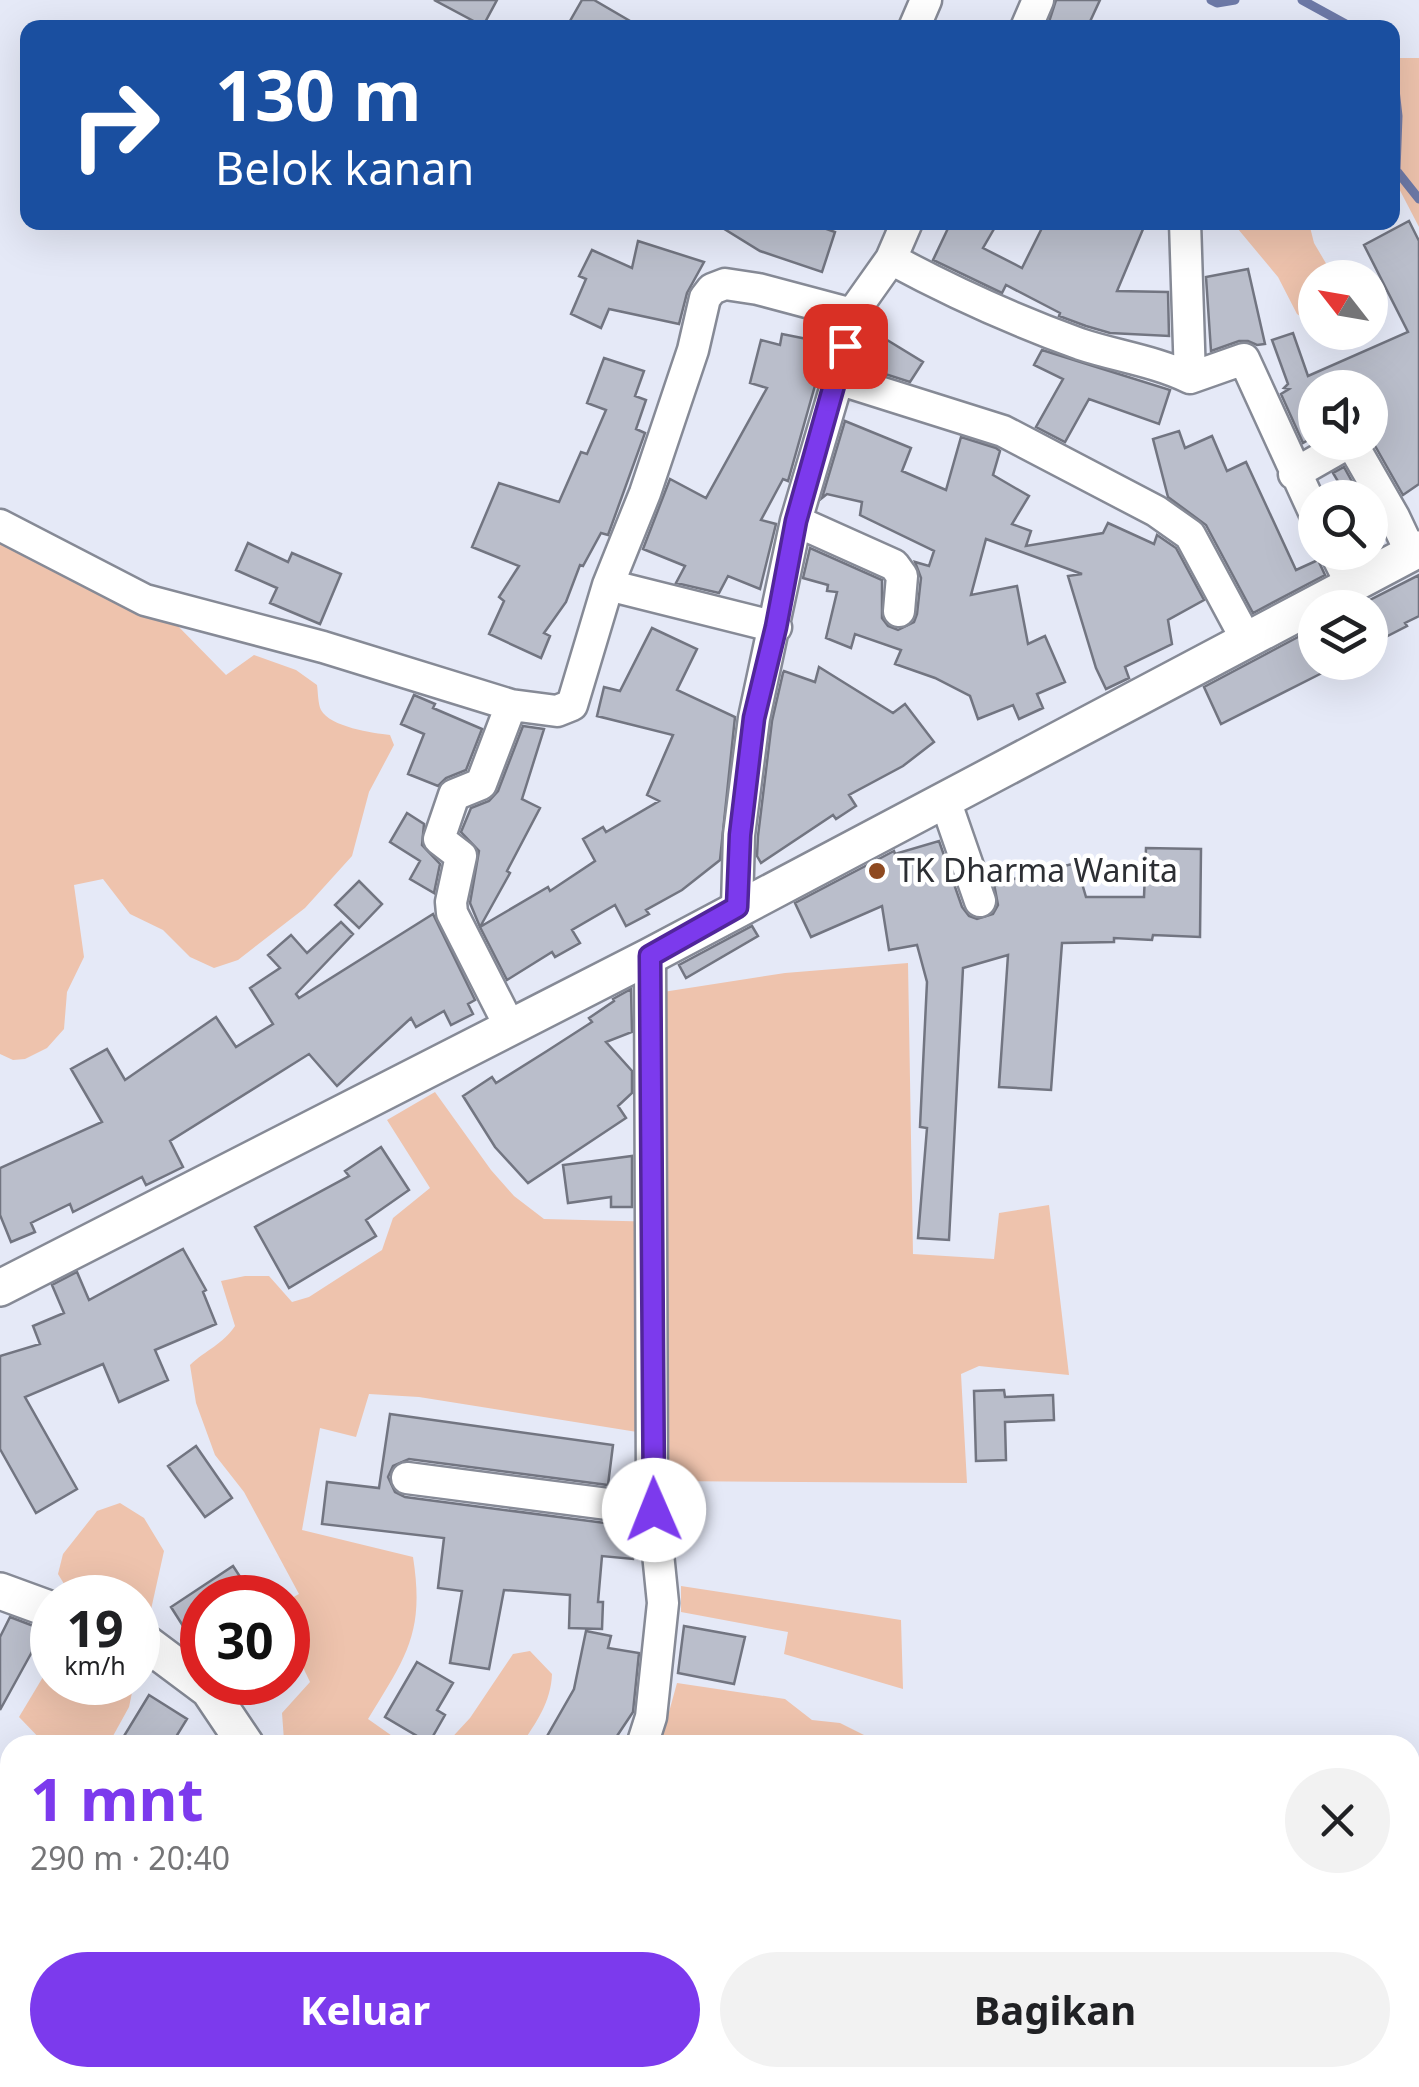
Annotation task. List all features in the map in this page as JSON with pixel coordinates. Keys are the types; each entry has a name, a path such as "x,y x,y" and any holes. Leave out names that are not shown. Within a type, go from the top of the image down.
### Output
{"street":[{"path":"737,907 740,835 754,718 796,521 838,379 852,314 891,259 904,230"},
{"path":"1185,230 1190,378"},
{"path":"891,259 970,301 1083,345 1190,378 1244,359 1298,482"},
{"path":"0,525 145,600 323,647 511,704 557,711 572,705 608,585 645,493 712,289 725,284 758,289 852,314"},
{"path":"838,379 1003,431 1156,511 1190,535 1246,639"},
{"path":"1294,474 1318,460"},
{"path":"0,1288 650,956 1415,551 1360,460"},
{"path":"796,521 894,565 902,576 899,611"},
{"path":"1344,570 1352,586"},
{"path":"608,585 776,627"},
{"path":"510,1027 452,912 461,856 440,838 454,795 481,784 511,704"},
{"path":"945,800 980,900"},
{"path":"645,1735 651,1718 663,1604 654,1510 650,956"},
{"path":"407,1478 654,1510"},
{"path":"0,1591 30,1602"},
{"path":"160,1653 209,1690 239,1735"}],"shaded area":[{"path":"1400,58 1419,58 1419,227 1400,190"},
{"path":"1239,230 1311,230 1324,260 1298,260 1297,314 1278,277"},
{"path":"0,543 114,600 173,621 226,675 254,655 296,670 317,685 320,707 326,716 352,728 390,735 394,745 369,792 352,856 305,908 238,960 214,968 190,957 163,930 130,914 103,879 74,885 84,957 67,992 64,1029 47,1048 25,1059 13,1060 0,1054"},
{"path":"908,963 913,1254 994,1259 999,1213 1049,1205 1069,1375 979,1366 961,1374 967,1483 664,1481 662,1436 419,1397 369,1394 356,1437 320,1428 302,1530 413,1557 416,1606 409,1643 368,1719 391,1735 284,1735 282,1713 289,1705 310,1705 310,1575 289,1575 244,1492 215,1455 196,1403 190,1365 235,1326 221,1281 269,1276 292,1302 309,1297 382,1250 393,1218 430,1188 387,1120 435,1092 491,1170 514,1196 544,1219 662,1222 663,992 785,973"},
{"path":"120,1503 144,1518 164,1551 159,1575 59,1575 63,1554 97,1511"},
{"path":"681,1586 901,1620 903,1689 784,1654 788,1632 681,1612"},
{"path":"530,1651 552,1674 546,1703 527,1735 454,1735 470,1718 513,1654"},
{"path":"677,1683 785,1699 812,1720 840,1723 864,1735 663,1735"},
{"path":"30,1699 30,1705 129,1705 114,1735 36,1735 19,1717"}],"building":[{"path":"434,0 497,0 486,20 472,20"},
{"path":"582,0 594,0 628,20 571,20"},
{"path":"1056,0 1100,0 1091,20 1050,20"},
{"path":"1409,221 1419,241 1419,484 1403,495 1383,460 1388,460 1388,370 1322,370 1367,350 1388,350 1388,341 1408,332 1388,292 1388,260 1372,260 1364,245 1392,230 1400,230"},
{"path":"726,230 835,232 822,272 760,251"},
{"path":"947,230 993,230 983,248 1022,268 1041,230 1143,230 1117,291 1168,292 1169,336 1110,333 1086,326 1059,316 1060,313 1006,285 1002,293 933,260"},
{"path":"638,241 704,262 687,293 679,324 609,309 601,328 571,314 586,279 579,276 592,250 632,268"},
{"path":"1248,269 1265,344 1239,341 1211,351 1206,277"},
{"path":"874,332 923,362 910,382 860,366"},
{"path":"1293,333 1306,370 1298,370 1298,432 1281,394 1289,389 1284,388 1288,384 1272,340"},
{"path":"782,334 827,343 788,481 783,479 761,520 776,524 760,589 728,576 719,593 676,583 685,566 643,549 670,479 706,498 767,388 750,383 761,340 780,345"},
{"path":"1042,350 1170,390 1159,424 1089,399 1065,442 1036,427 1063,379 1034,365"},
{"path":"604,358 644,371 635,396 646,400 636,429 645,433 608,535 601,533 583,566 580,565 566,602 544,633 550,636 541,658 489,634 504,601 499,597 519,566 472,547 499,483 559,502 581,452 587,454 606,410 587,403"},
{"path":"845,421 911,448 902,471 946,490 961,437 996,448 1000,451 993,475 1029,496 1012,524 1031,531 1026,546 1103,533 1108,523 1154,544 1157,535 1176,548 1204,600 1168,620 1172,644 1125,667 1129,678 1106,689 1068,576 1082,574 986,539 971,595 1017,586 1028,644 1045,636 1065,682 1037,694 1043,708 1019,719 1013,705 978,719 970,696 895,664 901,650 855,634 851,648 826,638 837,592 827,591 828,585 803,578 810,548 882,580 882,618 898,630 914,622 917,614 921,578 915,562 929,566 934,551 860,515 862,502 827,494 822,498"},
{"path":"1179,431 1185,448 1212,436 1227,471 1246,462 1296,570 1323,570 1325,575 1253,613 1206,525 1168,497 1153,439"},
{"path":"1344,467 1351,480 1337,480 1333,473"},
{"path":"248,543 288,562 292,553 341,574 320,624 270,603 277,588 236,570"},
{"path":"1419,575 1419,616 1388,636 1388,591"},
{"path":"652,628 697,649 677,690 735,717 720,860 682,890 646,910 649,914 626,926 615,905 572,930 580,943 555,957 552,952 507,980 480,927 548,887 550,891 595,861 583,839 603,827 606,832 659,801 647,795 673,735 597,716 604,687 620,691"},
{"path":"1298,637 1298,680 1308,680 1221,724 1204,687"},
{"path":"819,667 893,713 905,704 934,742 903,766 849,795 856,806 836,819 833,815 761,863 757,856 758,836 772,721 783,673 815,682"},
{"path":"414,695 435,704 433,708 482,729 466,770 438,786 408,774 424,734 401,724"},
{"path":"523,726 544,729 522,799 540,808 480,927 470,903 479,851 461,832 471,808 489,801 498,791"},
{"path":"407,813 424,824 422,845 440,864 434,893 410,879 420,861 390,842"},
{"path":"939,841 962,907 977,919 993,914 998,905 994,884 1076,863 1086,897 1144,897 1146,848 1201,849 1200,937 1153,935 1152,940 1114,938 1114,942 1062,943 1051,1090 999,1087 1008,955 963,968 949,1240 918,1238 927,1128 920,1127 927,982 917,945 889,950 882,906 811,937 795,903 894,851 895,854"},
{"path":"359,881 382,904 359,928 335,905"},
{"path":"433,914 475,1000 468,1004 473,1014 451,1025 444,1011 416,1027 411,1018 337,1086 309,1054 170,1141 183,1167 146,1185 142,1177 73,1212 70,1204 31,1223 35,1232 11,1242 0,1215 0,1168 102,1122 71,1069 107,1049 125,1080 216,1017 236,1047 273,1024 250,988 280,968 268,955 291,935 307,953 341,922 353,934 296,994 299,998"},
{"path":"752,926 758,936 686,978 679,965"},
{"path":"631,989 632,1032 606,1042 632,1071 632,1093 618,1106 626,1118 528,1183 495,1147 463,1096 492,1077 496,1083 547,1051 592,1022 589,1018"},
{"path":"381,1147 409,1190 366,1220 376,1236 289,1288 255,1227 349,1176 345,1171"},
{"path":"632,1156 632,1207 611,1207 611,1197 568,1203 563,1165"},
{"path":"183,1249 206,1290 203,1292 216,1324 155,1350 168,1380 119,1402 103,1364 25,1397 77,1489 36,1513 0,1449 0,1356 40,1344 33,1326 64,1313 52,1285 77,1272 89,1300"},
{"path":"1004,1390 1005,1397 1053,1395 1054,1420 1005,1422 1006,1460 976,1461 974,1391"},
{"path":"390,1414 613,1445 608,1485 409,1459 393,1466 388,1477 395,1492 405,1497 636,1527 633,1559 602,1556 598,1602 603,1602 602,1629 569,1628 570,1595 504,1590 489,1669 450,1663 462,1591 438,1588 444,1538 322,1524 327,1482 379,1488"},
{"path":"196,1446 232,1498 205,1517 168,1466"},
{"path":"233,1566 239,1575 219,1575"},
{"path":"180,1601 180,1621 171,1607"},
{"path":"10,1617 30,1625 30,1655 0,1710 0,1637"},
{"path":"684,1626 745,1637 734,1684 678,1673"},
{"path":"586,1631 611,1636 608,1648 639,1653 633,1712 618,1735 548,1735 574,1689"},
{"path":"417,1662 453,1683 437,1710 445,1715 434,1735 415,1735 385,1717"},
{"path":"160,1702 187,1719 177,1735 125,1735 143,1705 160,1705"}],"waterway":[{"path":"1211,0 1235,0"},
{"path":"1302,0 1338,20"},
{"path":"1400,175 1419,199"}],"place":[{"name":"TK Dharma Wanita","path":"877,871"}],"route":[{"path":"654,1510 650,956 737,907 740,835 754,718 796,521 845,346"}]}
